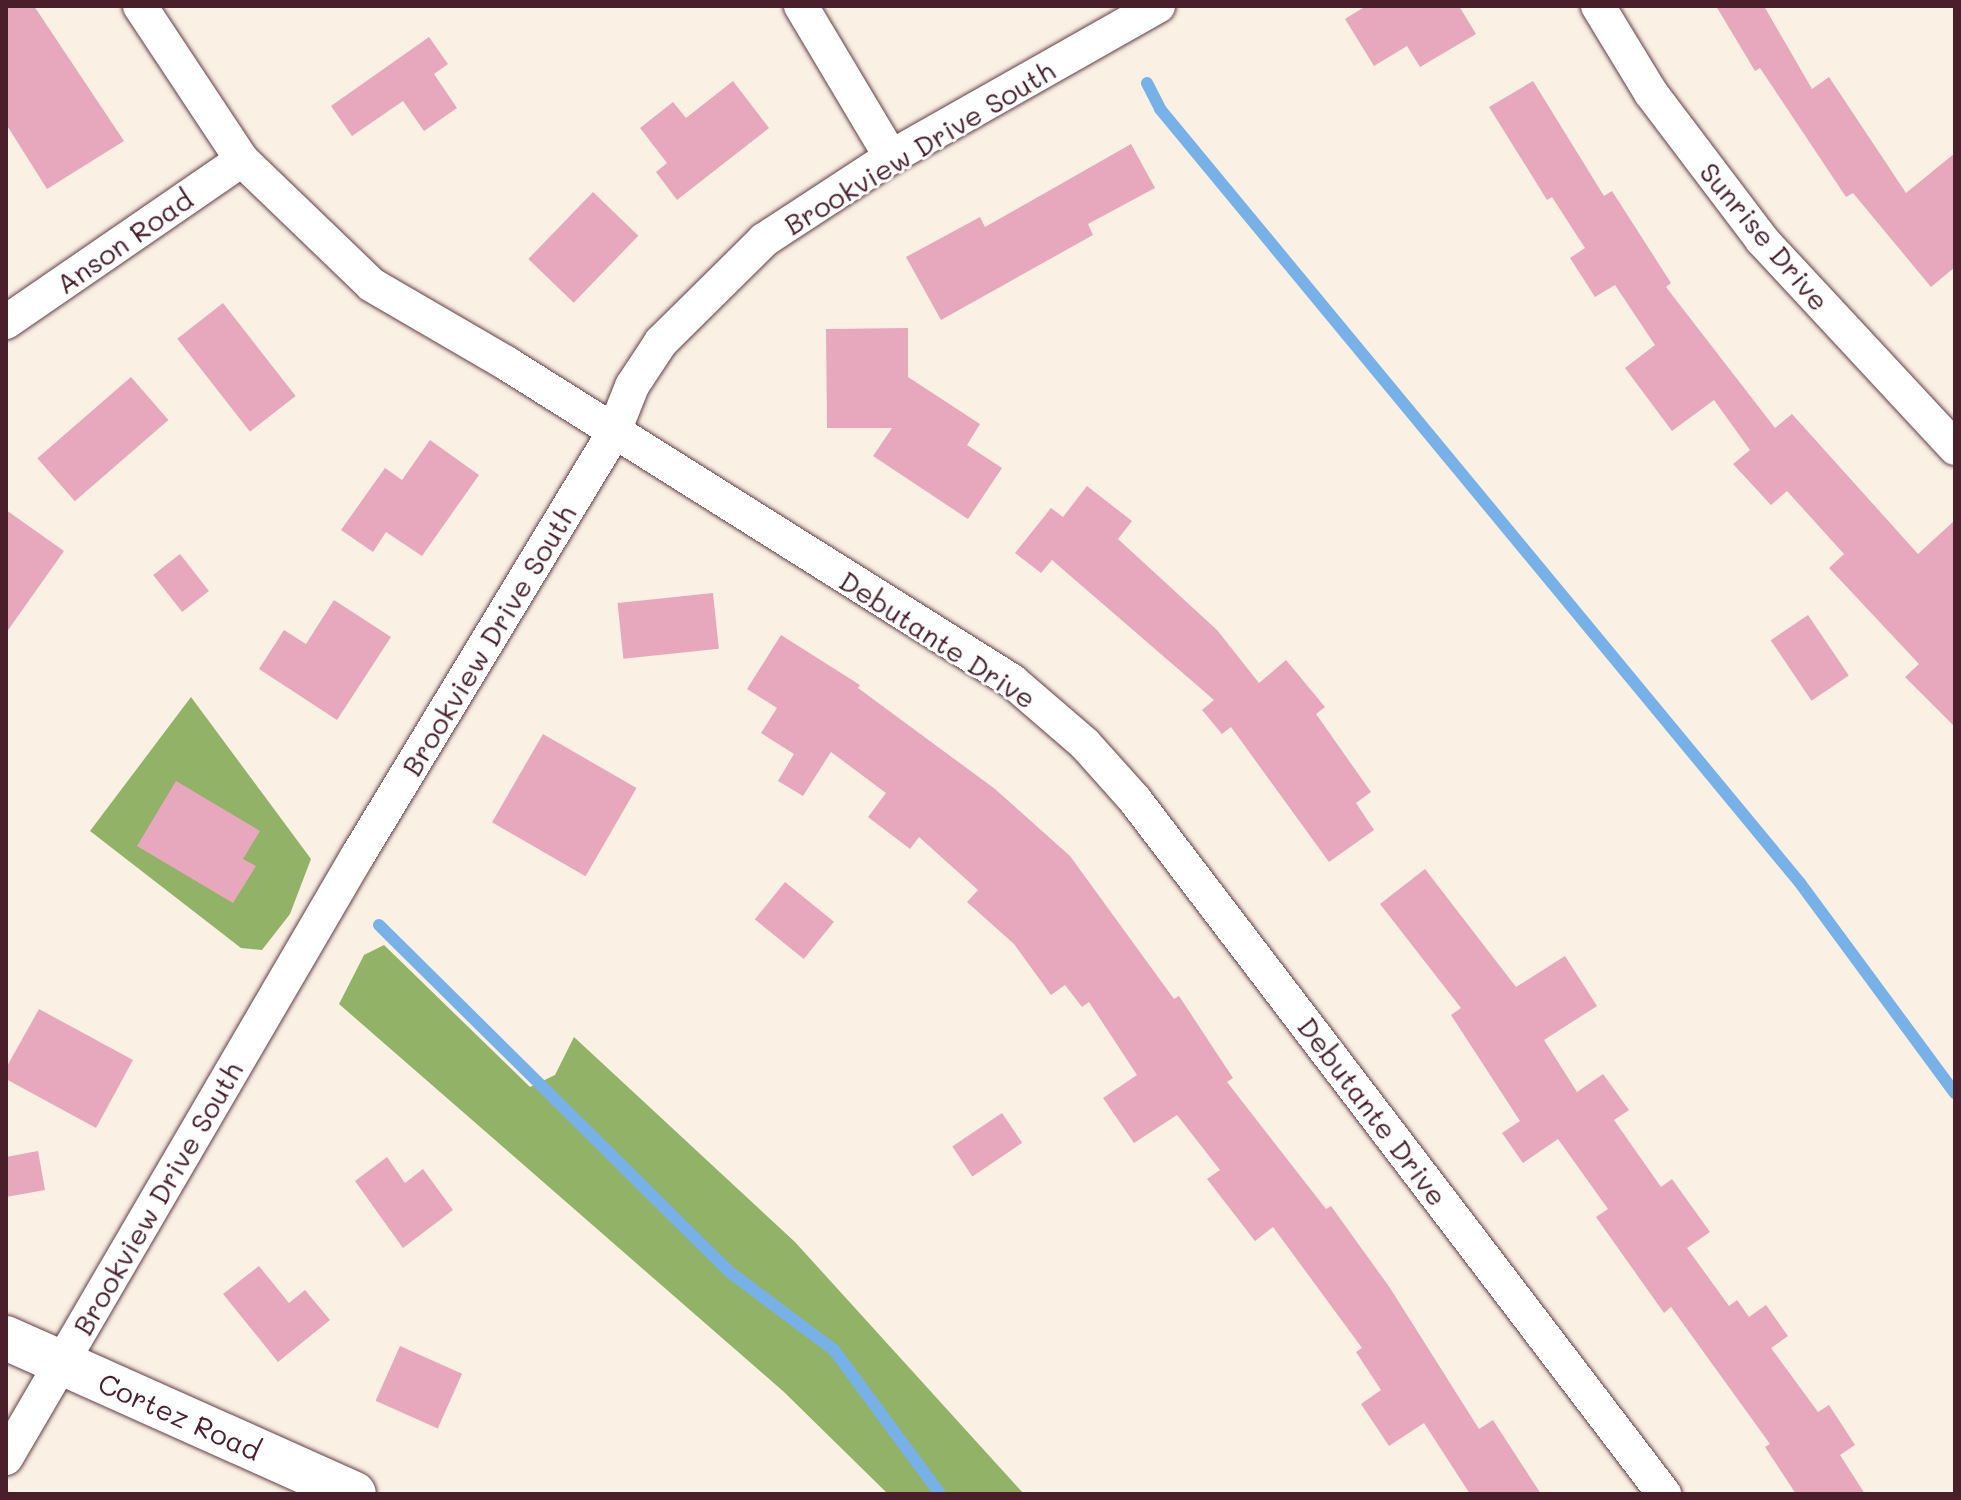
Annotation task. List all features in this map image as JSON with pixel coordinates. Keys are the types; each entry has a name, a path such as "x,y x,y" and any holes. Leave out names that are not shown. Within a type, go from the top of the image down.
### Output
{"street":[{"name":"Debutante Drive","path":"140,6 242,160 372,285 506,363 613,434 1012,681 1085,744 1135,800 1664,1494"},
{"path":"801,6 891,157"},
{"name":"Brookview Drive South","path":"6,1458 60,1362 613,434 632,386 661,342 705,295 764,240 891,157 1158,6"},
{"name":"Sunrise Drive","path":"1598,6 1651,93 1762,240 1955,448"},
{"name":"Anson Road","path":"6,322 242,160"},
{"name":"Cortez Road","path":"6,1338 354,1494"}],"green space":[{"path":"191,697 311,859 290,914 262,950 241,948 90,831"},
{"path":"384,945 530,1087 555,1075 574,1037 795,1242 1024,1494 888,1494 784,1392 339,1004 364,955"}],"building":[{"path":"6,6 34,6 124,141 47,189 6,124"},
{"path":"1366,6 1459,6 1476,34 1420,67 1407,46 1374,66 1345,19"},
{"path":"1716,6 1764,6 1812,89 1829,77 1906,193 1955,153 1955,267 1931,287 1853,193 1846,197 1760,68 1755,71"},
{"path":"429,37 448,64 434,74 457,108 424,131 403,101 352,136 331,106"},
{"path":"733,81 769,128 677,200 656,172 667,163 640,128 673,102 686,118"},
{"path":"1533,81 1604,196 1612,191 1671,283 1666,287 1775,428 1792,414 1918,554 1955,520 1955,727 1905,677 1919,664 1829,568 1844,554 1787,491 1771,505 1733,464 1750,450 1714,400 1672,431 1625,368 1655,345 1615,285 1595,297 1570,258 1585,248 1552,197 1547,200 1489,107"},
{"path":"1131,144 1155,188 1088,224 1093,235 941,320 906,257 980,217 985,227"},
{"path":"593,192 638,236 574,303 528,259"},
{"path":"223,303 296,396 250,432 177,339"},
{"path":"908,328 908,377 980,424 967,445 1002,468 968,519 873,456 892,428 827,428 826,329"},
{"path":"131,377 168,420 75,501 37,458"},
{"path":"430,440 479,475 422,556 386,532 373,552 341,530 385,468 402,480"},
{"path":"1087,486 1132,521 1118,539 1217,630 1259,683 1286,660 1325,707 1316,714 1371,792 1356,803 1374,830 1329,862 1231,727 1222,734 1202,710 1214,700 1052,560 1041,573 1015,553 1051,508 1063,517"},
{"path":"6,510 64,551 6,633"},
{"path":"180,554 209,591 182,612 153,575"},
{"path":"713,593 719,649 623,659 618,603"},
{"path":"334,600 391,637 337,720 259,669 284,630 306,644"},
{"path":"1808,615 1849,676 1812,701 1771,640"},
{"path":"781,635 860,685 858,688 995,789 1070,856 1174,999 1179,996 1233,1078 1227,1082 1326,1209 1331,1206 1390,1288 1479,1429 1493,1420 1541,1494 1470,1494 1424,1423 1389,1446 1361,1404 1381,1390 1356,1352 1362,1348 1273,1227 1255,1241 1207,1179 1220,1170 1177,1115 1134,1143 1103,1098 1137,1075 1089,1002 1082,1007 1065,985 1051,995 1014,944 967,902 978,890 919,837 910,849 868,817 886,793 831,752 803,796 778,781 794,754 761,733 777,708 747,689"},
{"path":"543,734 637,788 586,876 492,822"},
{"path":"176,781 260,831 243,859 256,866 233,903 137,846"},
{"path":"1425,869 1516,987 1565,956 1597,1006 1544,1040 1577,1092 1603,1074 1629,1110 1614,1120 1661,1187 1672,1179 1710,1232 1687,1248 1729,1306 1737,1300 1749,1317 1766,1305 1788,1336 1771,1348 1818,1412 1829,1405 1855,1445 1840,1455 1865,1494 1796,1494 1765,1447 1770,1444 1671,1307 1664,1313 1596,1217 1608,1209 1558,1139 1523,1163 1502,1133 1520,1121 1451,1015 1461,1008 1380,904"},
{"path":"785,882 834,922 804,959 755,919"},
{"path":"39,1009 133,1060 96,1128 6,1079 6,1068"},
{"path":"1002,1113 1022,1143 972,1176 952,1147"},
{"path":"38,1151 45,1190 6,1197 6,1157"},
{"path":"387,1157 405,1183 423,1169 453,1210 403,1248 355,1181"},
{"path":"259,1266 289,1303 305,1290 330,1320 278,1362 223,1294"},
{"path":"400,1346 462,1374 438,1428 376,1401"}],"waterway":[{"path":"1147,83 1160,109 1800,883 1955,1093"},
{"path":"379,925 731,1273 834,1350 940,1494"}]}
